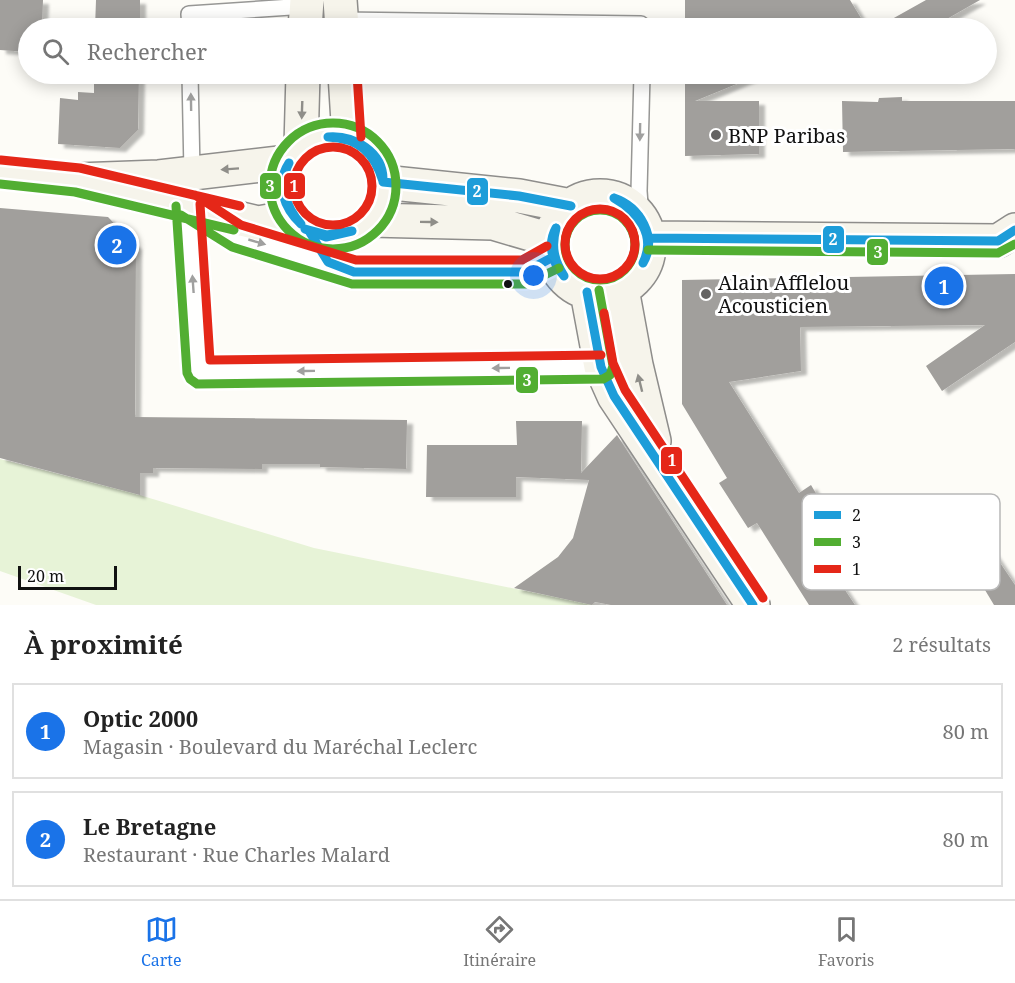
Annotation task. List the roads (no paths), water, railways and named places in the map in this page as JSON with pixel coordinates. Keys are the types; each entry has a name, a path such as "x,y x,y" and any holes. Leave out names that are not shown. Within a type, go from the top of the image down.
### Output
{"main road":[{"path":"302,84 295,154 282,177 282,193 287,208 302,226"},
{"path":"346,84 349,138"},
{"path":"0,172 153,187 188,204 258,224 281,219 325,236 342,236 357,230 371,220 383,196 380,168 373,155 363,144 333,135 316,138 295,154 260,167 192,172 153,187"},
{"path":"383,182 519,196 571,206"},
{"path":"601,196 616,199 630,206 645,228 648,253 643,268 634,280 622,289 611,293 587,292 565,279 552,249 561,215 585,198 601,196"},
{"path":"371,220 493,223 552,249"},
{"path":"645,228 998,241 1015,230"},
{"path":"622,289 636,365 659,460"},
{"path":"587,292 601,367 614,396 659,460 753,605"}],"lane":[{"path":"189,18 189,14 306,12"},
{"path":"341,16 416,18"},
{"path":"190,84 192,172"},
{"path":"642,84 639,191 645,228"},
{"path":"188,204 236,236 328,262 354,272 525,272 552,249"},
{"path":"188,204 200,372 601,367"},
{"path":"302,226 328,262"}],"place":[{"name":"BNP Paribas","path":"716,135"},
{"name":"Le Bretagne","path":"117,245"},
{"name":"Optic 2000","path":"944,286"},
{"name":"Alain Afflelou Acousticien","path":"706,294"}]}
